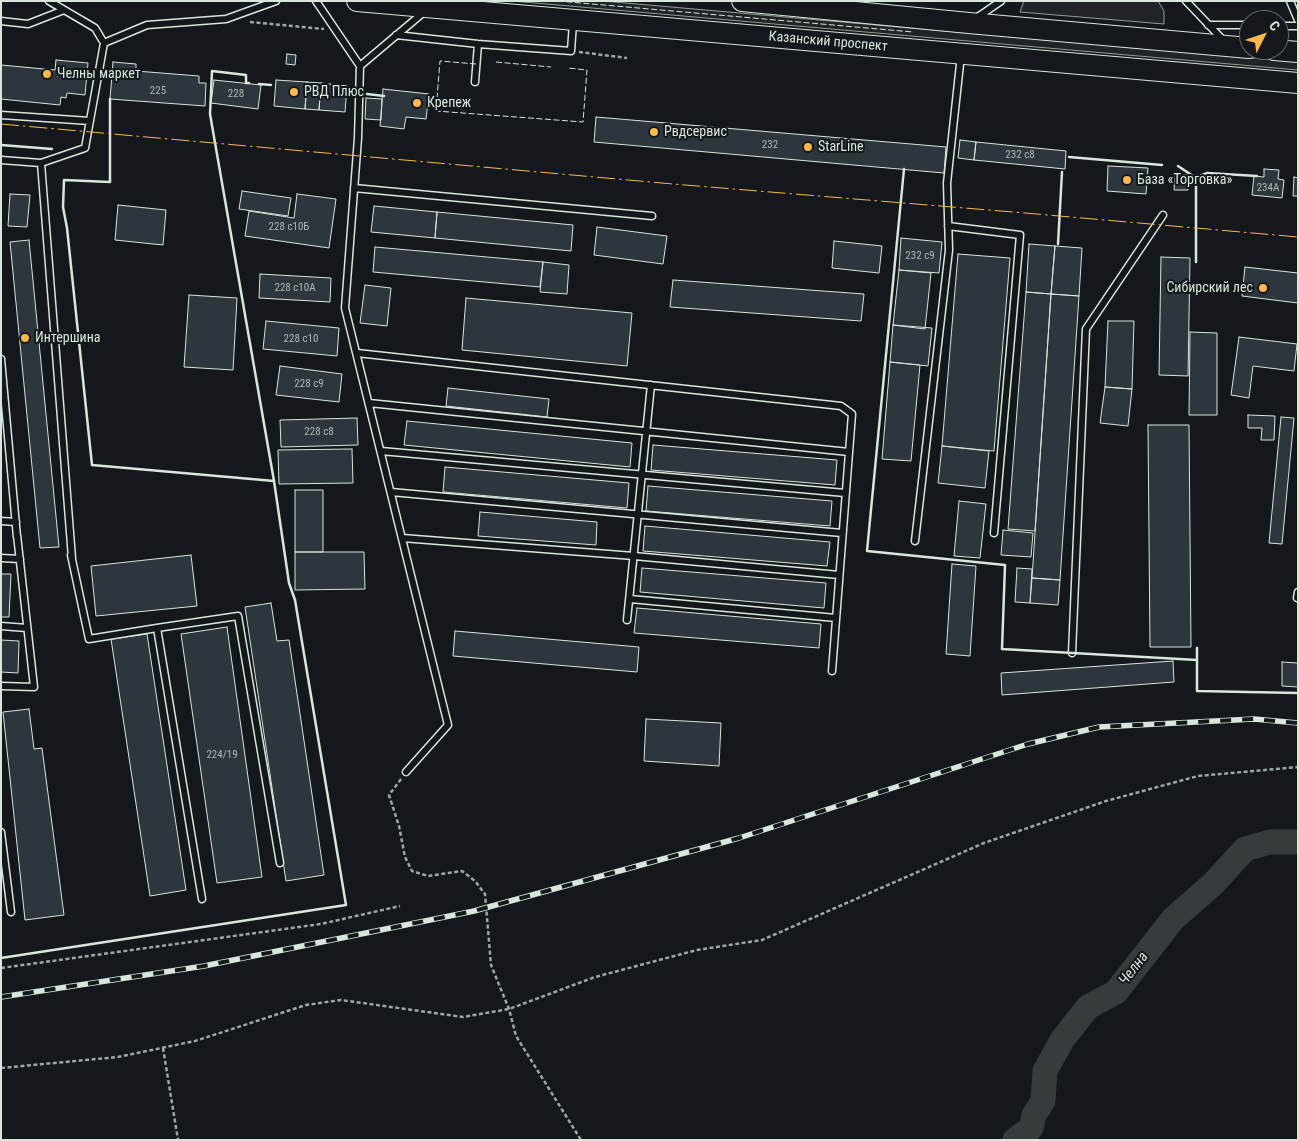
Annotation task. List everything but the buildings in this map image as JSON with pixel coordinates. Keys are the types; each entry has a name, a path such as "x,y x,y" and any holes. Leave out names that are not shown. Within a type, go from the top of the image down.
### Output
{"main road":[{"name":"Казанский проспект","path":"357,1 1298,83"},
{"path":"742,1 1239,47"}],"lane":[{"path":"1,160 42,163 86,148 104,43 95,28 48,1"},
{"path":"104,43 147,25 226,19 276,1"},
{"path":"316,1 360,66 358,138 345,308 448,725 406,772"},
{"path":"969,23 1001,1"},
{"path":"1186,1 1228,46"},
{"path":"1290,1 1298,20"},
{"path":"360,66 429,8"},
{"path":"1,21 28,24 64,10"},
{"path":"396,35 570,51 573,20"},
{"path":"1208,24 1239,25"},
{"path":"475,82 478,44"},
{"path":"915,542 949,250 946,183 961,54"},
{"path":"1,115 90,121"},
{"path":"42,163 72,557 89,639 238,616 280,864"},
{"path":"354,188 652,216"},
{"path":"1072,653 1086,329 1163,216"},
{"path":"948,226 1020,235 994,533"},
{"path":"357,353 841,406 852,414 832,670"},
{"path":"1,359 5,438 34,687 1,686"},
{"path":"628,620 651,385"},
{"path":"369,404 849,452"},
{"path":"381,451 845,493"},
{"path":"391,492 842,533"},
{"path":"1,521 16,522"},
{"path":"402,538 634,556 839,575"},
{"path":"1,558 20,559"},
{"path":"1297,598 1298,592"},
{"path":"630,600 836,618"},
{"path":"1,626 27,628"},
{"path":"157,628 202,899"},
{"path":"1,832 11,912"}],"path":[{"path":"226,19 335,30"},
{"path":"570,51 627,58"},
{"path":"1,1068 118,1057 163,1048 195,1041 306,1005 341,1000 463,1017 509,1009 595,977 696,950 762,940 984,843 1106,801 1198,776 1298,768"},
{"path":"406,772 389,795 399,826 405,857 412,871 428,876 462,870 476,881 485,894 491,966 509,1009 516,1036 581,1140"},
{"path":"1,968 321,924 400,906"},
{"path":"163,1048 178,1140"}],"shaded area":[{"path":"512,1 603,1 1239,57 1239,60 1298,62 1298,70"},
{"path":"1024,1 1158,1 1164,11 1164,24 1020,12"}],"waterway":[{"name":"Челна","path":"1015,1140 1031,1128 1034,1115 1043,1101 1045,1071 1062,1040 1088,1007 1116,992 1173,919 1213,884 1245,849 1270,842 1298,842"}],"railway":[{"path":"1,997 204,966 474,911 739,838 1028,744 1099,727 1254,719 1298,723"}],"fence":[{"path":"558,1 913,32"},
{"path":"476,64 440,61 436,111 583,122 587,70 568,68"},
{"path":"496,62 551,67"}],"wall":[{"path":"1,958 346,905 295,600 289,583 274,481 210,114 212,71 246,75 246,83 249,83"},
{"path":"259,84 271,85"},
{"path":"346,93 356,94"},
{"path":"367,94 384,96"},
{"path":"110,99 110,182 64,180 63,207 67,228 92,465 274,481"},
{"path":"1,145 52,149"},
{"path":"1069,157 1162,165"},
{"path":"1178,166 1196,178 1196,262"},
{"path":"904,169 867,551 1005,565 1002,649 1197,660"},
{"path":"1058,244 1062,172"},
{"path":"1196,178 1207,173 1257,176"},
{"path":"1197,648 1197,691 1298,693"}],"power":[{"path":"1,124 1298,237"}],"place":[{"name":"Челны маркет","path":"47,74"},
{"name":"РВД Плюс","path":"294,92"},
{"name":"Крепеж","path":"417,103"},
{"name":"Рвдсервис","path":"654,132"},
{"name":"StarLine","path":"808,147"},
{"name":"База «Торговка»","path":"1127,180"},
{"name":"Сибирский лес","path":"1263,288"},
{"name":"Интершина","path":"25,338"}]}
